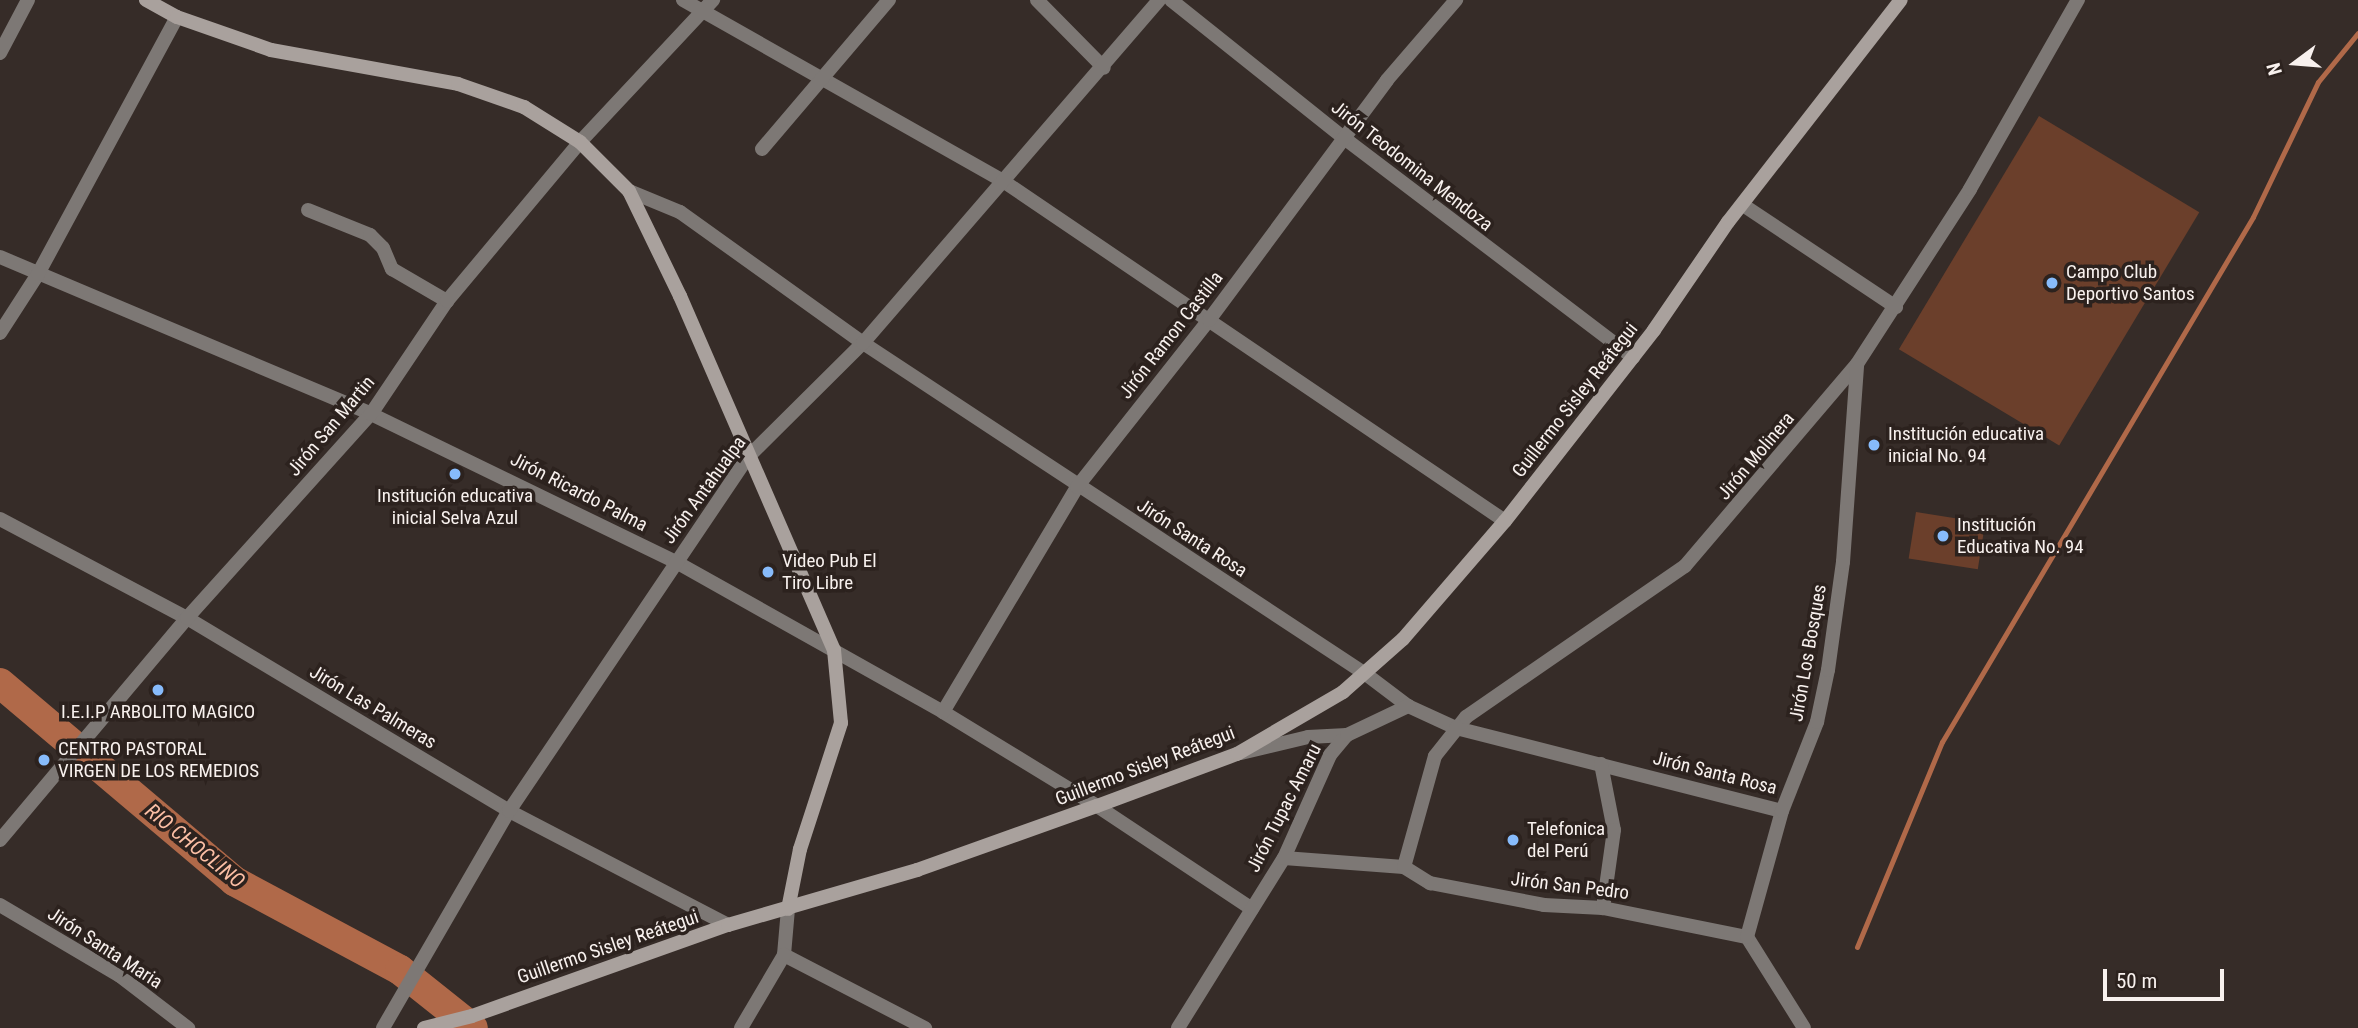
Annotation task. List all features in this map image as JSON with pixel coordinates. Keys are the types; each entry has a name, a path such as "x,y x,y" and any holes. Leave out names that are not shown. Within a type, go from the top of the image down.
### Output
{"main road":[{"path":"146,0 177,17 271,50 458,83 524,107 580,142 629,191 680,296 747,458 834,650 841,723 800,849 788,909"},
{"name":"Guillermo Sisley Reátegui","path":"424,1028 472,1016 728,925 917,870 1237,754 1367,675 1505,521 1633,356 1743,205 1900,0"}],"street":[{"path":"0,53 28,0"},
{"path":"683,0 817,79 1003,181 1505,521"},
{"name":"Jirón San Martin","path":"0,840 187,618 371,414 447,301 580,142 712,0"},
{"path":"762,149 817,79 889,0"},
{"path":"1037,0 1104,68"},
{"name":"Jirón Antahualpa","path":"383,1028 416,966 509,811 747,458 863,343 1104,68 1159,0"},
{"name":"Jirón Teodomina Mendoza","path":"1171,0 1344,138 1633,356"},
{"name":"Jirón Ramon Castilla","path":"943,712 1077,487 1209,320 1344,138 1456,0"},
{"name":"Jirón Molinera","path":"1404,867 1435,756 1456,728 1466,717 1685,566 1857,364 1977,178 2078,0"},
{"path":"0,333 38,274 177,17"},
{"name":"Jirón Santa Rosa","path":"629,191 680,212 863,343 1077,487 1367,675 1408,706 1456,728 1782,811"},
{"path":"1743,205 1896,307"},
{"path":"308,210 370,235 392,269 447,301"},
{"name":"Jirón Ricardo Palma","path":"0,257 371,414 676,562 943,712 1097,806 1252,909"},
{"name":"Jirón Los Bosques","path":"1747,937 1782,811 1803,766 1828,670 1843,562 1857,364"},
{"name":"Jirón Las Palmeras","path":"0,519 187,618 509,811 728,925"},
{"name":"Jirón Tupac Amaru","path":"1178,1028 1284,858 1329,755 1347,735 1408,706"},
{"path":"1237,754 1308,737 1347,735"},
{"path":"1601,764 1614,830 1603,908"},
{"name":"Jirón San Pedro","path":"1284,858 1404,867 1430,883 1544,905 1603,908 1747,937"},
{"name":"Jirón Santa Maria","path":"0,905 120,976 188,1028"},
{"path":"741,1028 785,955 788,909"},
{"path":"1747,937 1800,1025"},
{"path":"785,955 925,1028"}],"shaded area":[{"name":"Campo Club Deportivo Santos","path":"2039,116 2199,212 2059,445 1899,349"},
{"path":"1916,512 1985,523 1978,569 1909,558"}],"waterway":[{"path":"1857,947 1942,742 2253,217 2318,82 2358,33"},
{"name":"RIO CHOCLINO","path":"0,683 234,881 400,970 473,1028"}],"place":[{"name":"Campo Club Deportivo Santos","path":"2052,283"},
{"name":"Institución educativa inicial No. 94","path":"1874,445"},
{"name":"Institución educativa inicial Selva Azul","path":"455,474"},
{"name":"Institución Educativa No. 94","path":"1943,536"},
{"name":"Video Pub El Tiro Libre","path":"768,572"},
{"name":"I.E.I.P ARBOLITO MAGICO","path":"158,690"},
{"name":"CENTRO PASTORAL VIRGEN DE LOS REMEDIOS","path":"44,760"},
{"name":"Telefonica del Perú","path":"1513,840"}]}
